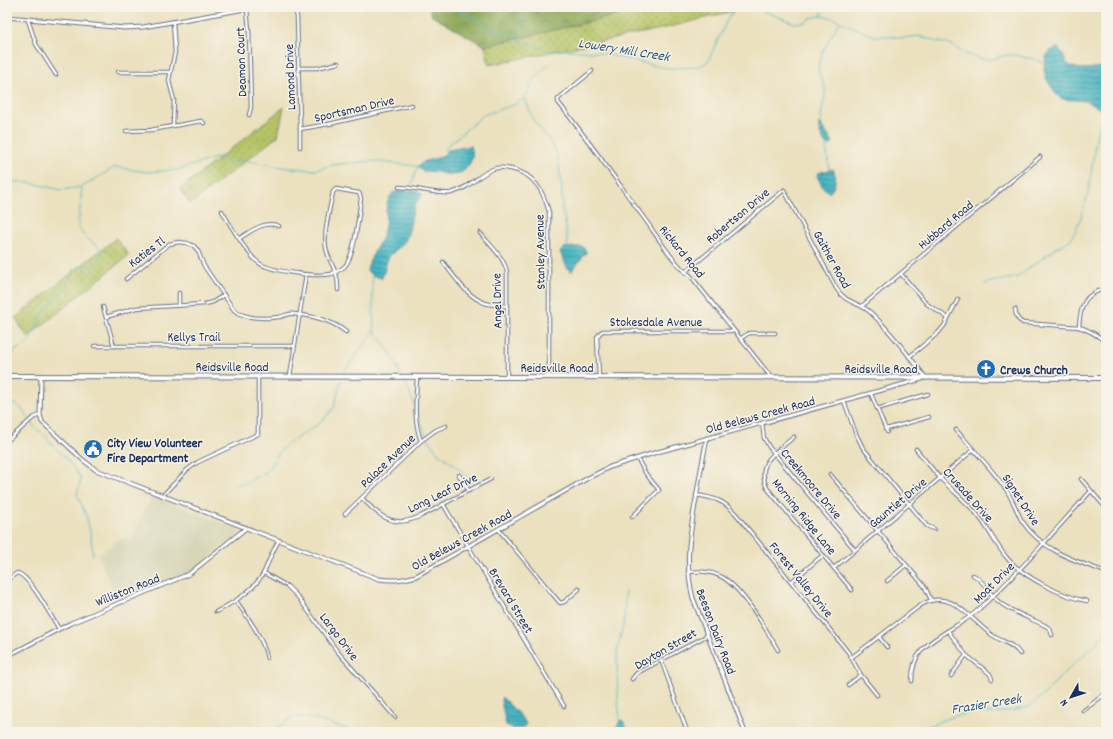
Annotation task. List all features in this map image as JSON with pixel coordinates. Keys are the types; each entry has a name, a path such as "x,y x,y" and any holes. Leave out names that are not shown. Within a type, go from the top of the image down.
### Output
{"highway":[{"name":"Reidsville Road","path":"7,376 1106,378"}],"street":[{"path":"7,17 125,28 143,27 256,7"},
{"name":"Lamond Drive","path":"295,7 297,18 300,147"},
{"name":"Deamon Court","path":"246,9 250,46 251,107 249,114"},
{"path":"28,20 36,44 56,75"},
{"path":"173,22 175,52 170,72 170,85 174,105 173,126"},
{"path":"298,68 317,68 338,62"},
{"name":"Rickard Road","path":"592,71 558,99 558,102 685,272 690,274 771,377"},
{"path":"118,72 170,72"},
{"name":"Sportsman Drive","path":"300,129 330,124 412,105"},
{"path":"126,131 152,130 201,121 204,123"},
{"name":"Hubbard Road","path":"862,306 1040,157"},
{"name":"Stanley Avenue","path":"399,187 450,193 464,188 494,169 502,168 521,172 536,182 540,188 549,212 549,377"},
{"path":"222,211 248,251 260,264 275,270 306,274 327,274 335,272 345,266 352,254 361,198 360,194 336,189 333,192 326,231 326,246 328,257 335,272 337,276 338,290"},
{"name":"Robertson Drive","path":"685,272 784,190"},
{"name":"Gaither Road","path":"784,190 836,289 845,299 862,306 875,317 926,378"},
{"path":"240,238 262,225 275,224 279,226"},
{"name":"Angel Drive","path":"480,233 506,266 507,377"},
{"name":"Katies Tl","path":"126,279 167,246 175,242 183,242 190,244 196,249 204,266 234,310 244,316 277,317 290,314 299,315 327,320 346,332"},
{"path":"442,262 474,298 490,304 506,306"},
{"path":"290,376 306,274"},
{"path":"901,274 927,304 948,318"},
{"path":"1079,327 1080,311 1084,301 1096,292 1106,289"},
{"path":"178,293 179,306"},
{"path":"106,317 136,308 209,303 224,295"},
{"path":"909,357 938,333 944,326 958,299"},
{"path":"103,307 114,346"},
{"path":"1015,309 1019,321 1023,323 1088,329 1097,334 1106,342"},
{"name":"Stokesdale Avenue","path":"599,377 597,337 603,331 734,331"},
{"path":"740,339 749,333 775,334"},
{"name":"Kellys Trail","path":"94,346 294,346"},
{"path":"7,376 7,391"},
{"path":"7,441 33,418 40,415 41,376"},
{"path":"163,495 187,470 198,462 258,434 258,376"},
{"path":"417,376 416,416 421,441"},
{"name":"Old Belews Creek Road","path":"40,415 45,426 92,468 246,528 379,578 392,581 416,576 610,467 707,438 926,378"},
{"path":"871,394 887,432"},
{"path":"877,409 928,394"},
{"path":"844,401 856,434 863,448 928,526 934,530"},
{"path":"885,429 929,417"},
{"name":"Creekmoore Drive","path":"762,424 764,438 769,447 855,550"},
{"name":"Palace Avenue","path":"345,514 421,441 436,430 446,426"},
{"name":"Signet Drive","path":"956,430 1006,490 1026,526 1051,549 1064,556 1106,572"},
{"name":"Morning Ridge Lane","path":"794,437 774,453 768,460 763,467 763,480 767,488 852,590"},
{"name":"Beeson Dairy Road","path":"707,438 690,531 687,562 689,582 693,598 745,732"},
{"name":"Crusade Drive","path":"916,449 941,478 976,513 1002,551 1019,570 1032,579 1051,588 1079,600 1087,601"},
{"name":"Gauntlet Drive","path":"834,568 973,450"},
{"path":"632,517 659,490 646,474 637,458"},
{"path":"830,474 928,591 931,600"},
{"path":"459,475 468,491"},
{"name":"Long Leaf Drive","path":"362,498 378,514 385,518 399,521 419,518 491,479"},
{"path":"1081,480 1106,508"},
{"name":"Moat Drive","path":"912,681 913,668 919,654 929,643 970,617 993,596 1019,570 1091,491"},
{"name":"Forest Valley Drive","path":"696,495 714,498 728,506 852,657 861,675 877,695"},
{"name":"Brevard Street","path":"443,504 564,706"},
{"name":"Williston Road","path":"7,656 59,629 189,574 246,528"},
{"path":"499,530 560,603 564,602 579,589"},
{"path":"216,612 236,601 257,583 264,572 279,540"},
{"path":"791,582 823,555"},
{"path":"887,581 906,566"},
{"path":"688,572 701,571 712,573 733,586 760,619 778,650"},
{"name":"Largo Drive","path":"264,572 287,586 298,597 337,651 395,717"},
{"path":"7,580 19,573 24,576 43,601 59,629"},
{"path":"973,575 977,577 1003,606 1046,626 1050,629 1052,635"},
{"path":"852,657 921,605 931,600 943,600 958,606 991,635 1016,648 1020,654"},
{"path":"236,601 261,638 267,658"},
{"path":"948,631 966,655 990,674 992,679"},
{"name":"Dayton Street","path":"632,680 637,673 708,635"},
{"path":"878,637 887,647"},
{"path":"951,676 966,655"},
{"path":"661,660 686,728"},
{"path":"848,685 861,675"},
{"path":"1083,711 1106,694"}],"shaded area":[{"path":"152,496 237,528 239,531 238,534 194,570 178,579 119,604 98,555 118,540 131,538"}],"green space":[{"path":"429,7 622,7 627,13 485,46 432,16"},
{"path":"652,7 749,7 666,28 489,65 485,46"},
{"path":"284,107 278,136 190,204 180,189"},
{"path":"116,238 129,255 28,337 15,318"}],"water":[{"path":"1057,48 1061,51 1068,64 1073,67 1084,69 1106,67 1106,110 1100,109 1087,101 1061,99 1056,94 1046,78 1044,69 1046,57 1050,51"},
{"path":"819,123 832,141 833,143 831,145 826,145 821,136"},
{"path":"471,146 471,160 466,168 459,174 452,175 422,171 418,166 425,161 442,157 448,150"},
{"path":"833,169 835,181 833,188 829,193 822,186 817,176 818,173"},
{"path":"401,190 417,191 422,195 413,211 406,239 389,257 382,278 374,276 367,271 368,265 383,235 388,201 393,193"},
{"path":"583,247 586,253 571,272 560,252 564,248"},
{"path":"502,697 524,720 526,724 523,728 513,728 506,725 501,700"},
{"path":"620,720 623,721 629,732 615,732"}],"waterway":[{"name":"Lowery Mill Creek","path":"453,7 492,28 547,50 573,50 602,53 660,67 672,68 700,66 708,61 728,18 734,11 742,7"},
{"path":"516,38 521,31 524,20 523,7"},
{"name":"Lowery Mill Creek","path":"749,7 794,23 805,22 811,18 820,16 830,17 873,36 903,38 919,36 950,44 964,53 980,59 993,59 1006,55 1014,55 1044,63"},
{"path":"822,16 823,7"},
{"path":"822,127 821,114 825,90 818,68 825,47 840,22"},
{"name":"Lowery Mill Creek","path":"446,154 446,147 483,115 516,104 525,97 535,78 549,64"},
{"path":"525,98 533,120 548,138 557,154 562,187 562,209 568,248"},
{"path":"985,284 1019,276 1052,251 1070,240 1081,217 1088,194 1096,139 1104,110"},
{"path":"826,144 829,170"},
{"name":"Lowery Mill Creek","path":"7,181 31,183 61,190 82,187 115,167 147,172 177,170 219,157 224,158 230,165 233,162 242,160 288,168 315,170 332,165 370,161 418,166"},
{"path":"409,191 418,166"},
{"name":"Lowery Mill Creek","path":"7,368 15,350 27,344 46,307 65,289 73,271 80,266 93,266 99,260 101,252 100,248 83,235 78,226 82,188"},
{"path":"344,372 374,331 372,275"},
{"path":"374,331 390,352 401,375"},
{"path":"403,378 415,406"},
{"path":"236,485 245,483 266,472 287,444 319,424 334,408 341,380"},
{"path":"7,396 12,403 22,409 29,419"},
{"path":"416,410 426,435"},
{"path":"31,421 35,428"},
{"path":"37,429 41,432"},
{"path":"44,434 53,445"},
{"path":"428,438 438,453 455,465 478,487"},
{"path":"55,447 67,459 80,477 80,485 77,494 87,518 93,555"},
{"path":"620,720 617,653 624,620 625,592"},
{"name":"Frazier Creek","path":"914,732 947,718 961,714 987,713 1031,706 1106,633"},
{"name":"Frazier Creek","path":"270,732 291,718 297,716 311,718 350,730 370,732"},
{"path":"513,727 514,732"}],"place":[{"name":"Crews Church","path":"986,369"},
{"name":"City View Volunteer Fire Department","path":"93,449"}]}
